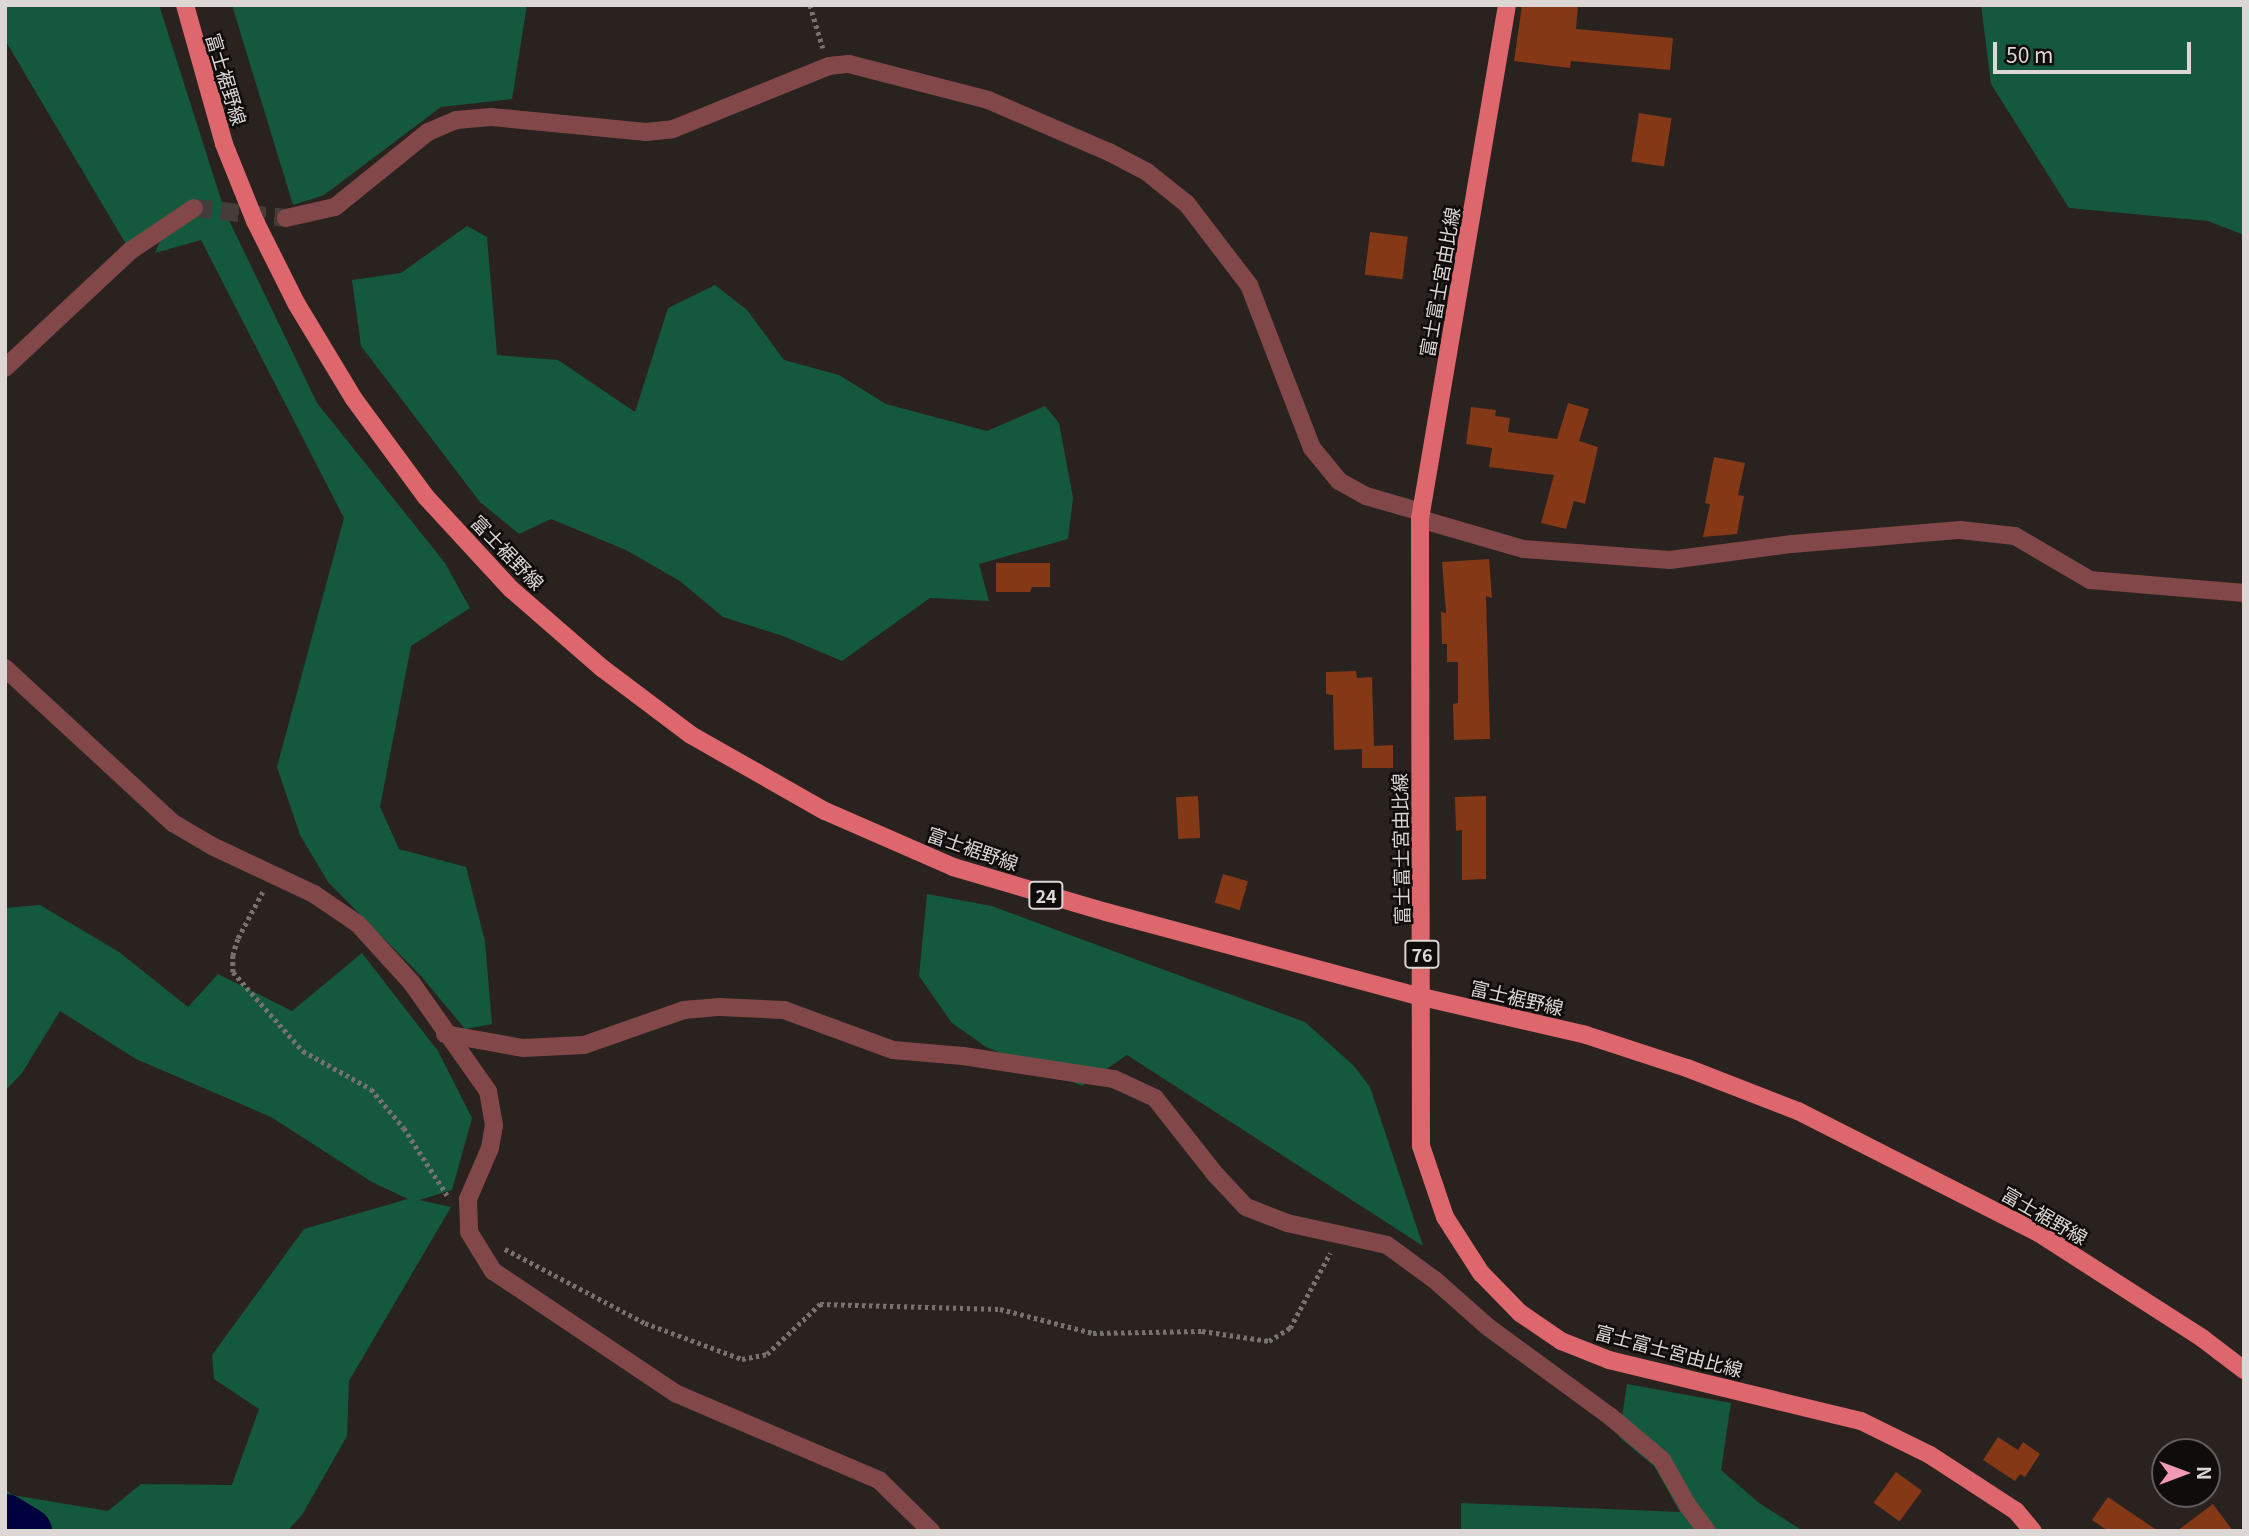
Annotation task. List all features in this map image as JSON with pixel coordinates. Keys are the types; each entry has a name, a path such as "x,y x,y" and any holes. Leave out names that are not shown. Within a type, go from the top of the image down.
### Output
{"main road":[{"name":"富士裾野線","path":"185,5 224,145 254,221 296,303 354,399 426,497 502,579 602,668 691,735 825,811 953,867 1106,912 1422,997 1586,1035 1687,1068 1798,1111 2037,1232 2203,1338 2244,1370"},
{"name":"富士富士宮由比線","path":"1507,5 1420,515 1418,581 1421,1146 1445,1217 1481,1273 1520,1313 1561,1341 1609,1360 1861,1421 1930,1455 2016,1511 2033,1531"}],"street":[{"path":"286,218 335,207 428,132 456,120 491,117 646,132 673,129 829,66 849,64 988,100 1109,152 1147,172 1187,204 1250,285 1278,351 1312,448 1339,481 1366,496 1523,550 1670,560 1792,544 1960,530 2015,536 2090,580 2244,593"},
{"path":"5,368 130,251 194,208"},
{"path":"5,668 173,823 212,846 314,894 358,924 411,982 445,1034 488,1091 494,1125 490,1148 468,1199 469,1232 493,1271 677,1394 879,1480 931,1531"},
{"path":"445,1034 523,1048 584,1045 684,1010 720,1007 784,1010 893,1050 976,1058 1114,1079 1155,1098 1214,1174 1246,1206 1287,1223 1339,1237 1387,1245 1437,1281 1508,1343 1611,1417 1662,1460 1688,1506 1707,1531"}],"path":[{"path":"810,5 829,66"},
{"path":"274,873 238,939 233,955 233,972 303,1051 371,1089 404,1128 453,1204 469,1218"},
{"path":"502,1247 645,1323 742,1359 767,1354 820,1304 1000,1309 1093,1333 1202,1331 1269,1341 1290,1328 1339,1237"}],"green space":[{"path":"5,5 159,5 225,212 317,403 445,563 470,608 411,646 380,807 399,849 466,867 485,941 492,1024 465,1029 421,976 328,882 300,835 277,767 344,518 201,240 155,253 165,229 130,251 5,40"},
{"path":"232,5 527,5 512,99 441,107 324,195 293,205"},
{"path":"1981,5 2244,5 2244,235 2208,221 2069,208 1991,84"},
{"path":"467,226 487,237 497,355 558,360 635,412 668,308 715,285 747,310 784,360 839,375 886,404 987,431 1045,406 1059,423 1073,498 1068,539 979,564 989,601 930,598 842,661 783,636 723,617 680,581 626,550 551,519 519,534 480,502 361,346 352,280 401,273"},
{"path":"927,894 992,906 1305,1022 1354,1066 1370,1087 1423,1246 1127,1055 1082,1086 986,1047 952,1023 919,976"},
{"path":"40,905 119,952 188,1007 218,974 292,1011 362,953 438,1051 472,1118 452,1190 419,1200 451,1207 349,1381 347,1436 302,1515 287,1531 5,1531 5,1489 12,1495 108,1511 141,1484 232,1485 259,1409 214,1379 212,1355 304,1229 408,1199 372,1182 271,1117 136,1059 60,1011 22,1073 5,1091 5,908"},
{"path":"1627,1384 1731,1403 1721,1470 1759,1503 1803,1531 1461,1531 1461,1503 1680,1512 1654,1466 1619,1437"}],"building":[{"path":"1522,5 1578,5 1576,29 1673,38 1670,70 1571,61 1570,68 1514,61"},
{"path":"1639,113 1672,118 1664,167 1631,161"},
{"path":"1370,232 1408,237 1402,279 1365,275"},
{"path":"1568,403 1589,409 1579,441 1598,447 1585,504 1574,501 1566,529 1541,523 1554,475 1489,467 1492,448 1466,444 1471,407 1496,410 1495,416 1510,418 1508,432 1557,439"},
{"path":"1714,457 1745,463 1738,495 1744,496 1737,534 1703,537 1710,504 1705,503"},
{"path":"1489,559 1492,598 1486,596 1490,739 1454,740 1453,704 1458,703 1458,662 1447,662 1447,644 1442,644 1441,612 1446,613 1442,562"},
{"path":"996,563 1050,563 1050,587 1032,587 1030,592 996,592"},
{"path":"1356,671 1357,678 1372,677 1374,746 1393,745 1393,768 1362,768 1362,749 1334,750 1333,695 1326,694 1326,672"},
{"path":"1198,796 1200,838 1178,839 1176,797"},
{"path":"1486,796 1486,879 1462,880 1462,830 1456,831 1455,797"},
{"path":"1223,874 1248,881 1240,910 1215,903"},
{"path":"1998,1437 2018,1450 2023,1442 2040,1454 2025,1477 2020,1474 2015,1481 1983,1460"},
{"path":"1896,1472 1922,1491 1900,1522 1874,1503"},
{"path":"2108,1497 2158,1531 2108,1531 2092,1520"},
{"path":"2208,1508 2216,1508 2233,1531 2177,1531"}],"waterway":[{"path":"5,1517 28,1531"}],"tunnel":[{"path":"194,208 286,218"}]}
